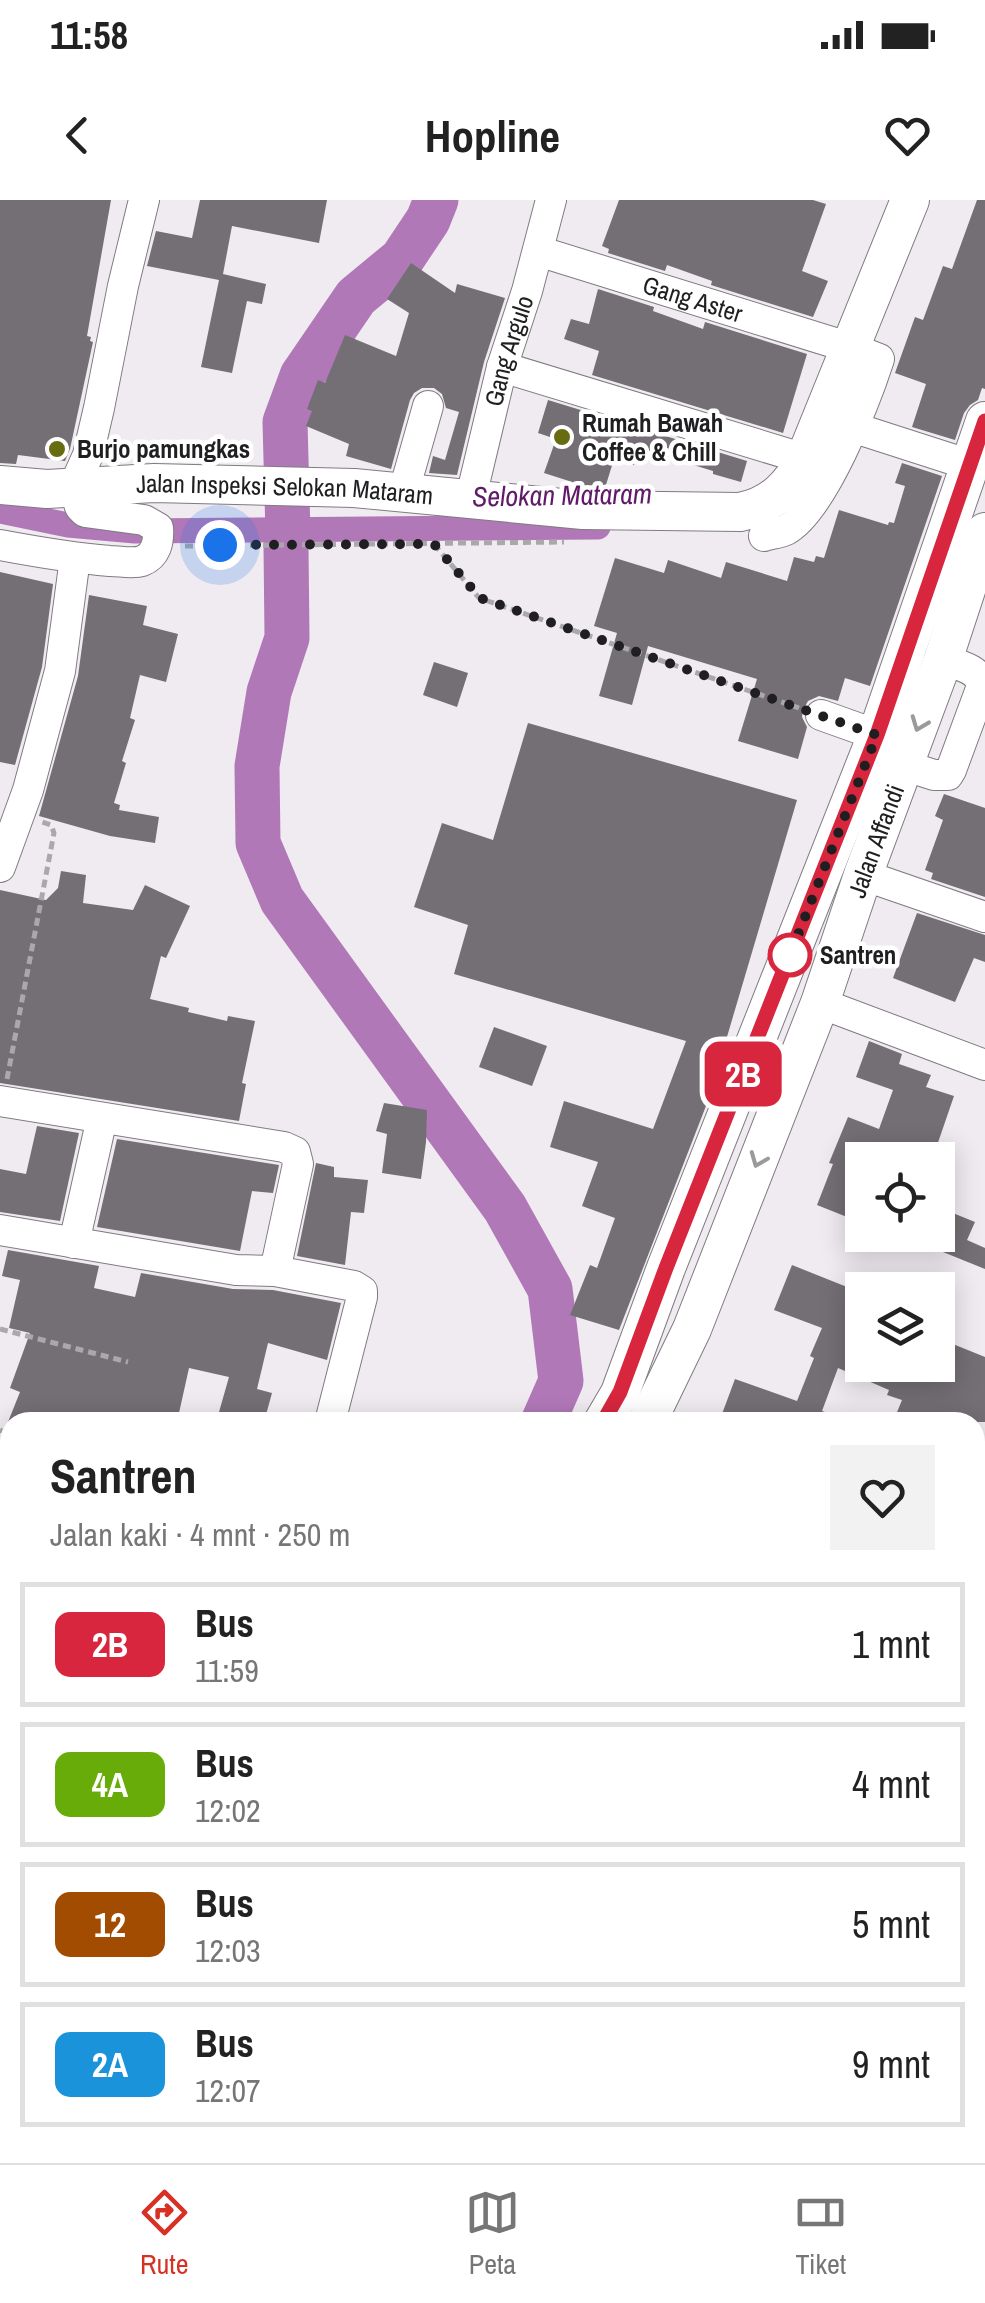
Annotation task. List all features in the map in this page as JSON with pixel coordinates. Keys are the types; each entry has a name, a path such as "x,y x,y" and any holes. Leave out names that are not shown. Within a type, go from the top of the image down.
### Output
{"main road":[{"name":"Jalan Inspeksi Selokan Mataram","path":"0,485 47,490 154,483 354,488 583,510 740,512 769,502 794,480 806,459 861,352 910,200"},
{"name":"Jalan Affandi","path":"609,1412 620,1392 877,735 978,467 985,421"},
{"name":"Jalan Affandi","path":"652,1412 692,1329 820,1003 985,532"}],"street":[{"path":"0,545 75,558 142,561 152,554 158,539 154,524 85,512 74,486 88,455 144,200"},
{"name":"Gang Argulo","path":"470,501 502,367 550,200"},
{"name":"Gang Aster","path":"538,251 861,352"},
{"path":"764,536 786,530 803,516 855,428 879,360 861,352"},
{"path":"502,367 806,459"},
{"path":"407,492 428,406"},
{"path":"855,428 978,467"},
{"path":"0,867 11,804 60,671 75,558"},
{"path":"820,715 877,735"},
{"path":"863,875 985,916"},
{"path":"820,1003 985,1065"},
{"path":"1,1101 284,1147 294,1152 297,1167 275,1271"},
{"path":"74,1244 102,1118"},
{"path":"0,1230 354,1286 362,1291 362,1297 333,1412"}],"path":[{"path":"158,539 332,546 434,544 480,598 820,715"},
{"path":"1,1101 54,833"},
{"path":"0,1328 128,1362"}],"building":[{"path":"0,200 111,200 87,336 93,342 65,461 18,455 16,464 0,463"},
{"path":"200,200 327,200 319,243 232,226 223,274 266,284 262,304 247,301 232,373 201,367 219,280 147,266 156,231 192,238"},
{"path":"619,200 813,200 826,204 802,271 828,281 813,317 711,285 712,281 667,265 665,271 608,253 609,249 602,246"},
{"path":"977,200 985,200 985,389 964,413 955,440 912,427 926,384 895,373 915,317 923,320 943,266 952,269"},
{"path":"411,263 455,293 457,284 505,298 484,362 457,475 429,473 433,456 445,460 459,412 446,408 442,394 434,388 422,388 410,400 391,469 346,456 349,444 306,426 312,411 307,409 318,380 325,383 345,335 396,356 409,313 387,299"},
{"path":"598,289 654,307 653,311 703,329 705,322 807,354 783,433 592,375 599,351 564,339 571,319 589,324"},
{"path":"548,400 747,461 741,482 661,455 660,459 637,453 634,465 614,459 605,488 591,488 544,473 556,439 538,433"},
{"path":"902,463 942,476 870,686 845,678 838,701 819,696 808,701 802,717 807,727 798,759 738,741 757,679 648,646 632,705 599,696 617,633 594,626 615,558 664,573 668,560 721,578 726,562 787,581 794,557 814,562 816,556 824,558 839,510 888,525 894,523 905,486 895,483"},
{"path":"0,572 53,584 42,667 15,765 0,762"},
{"path":"89,595 147,606 143,625 178,634 166,682 140,675 130,718 135,720 114,803 120,805 119,810 159,817 155,843 110,836 39,816 78,676"},
{"path":"434,662 468,673 457,707 423,695"},
{"path":"528,723 797,800 718,1075 619,1330 570,1315 590,1265 597,1268 615,1218 582,1206 598,1162 550,1147 564,1101 653,1129 686,1041 454,974 468,925 414,907 442,823 493,840"},
{"path":"944,794 985,808 985,897 931,879 933,873 925,870 943,820 935,816"},
{"path":"61,871 86,875 83,903 133,910 145,885 190,906 166,958 161,956 150,999 227,1021 228,1016 255,1021 242,1083 246,1084 239,1121 0,1083 0,890 46,900 58,888"},
{"path":"917,913 985,935 985,962 974,958 955,1002 893,978"},
{"path":"494,1027 547,1046 532,1086 479,1067"},
{"path":"869,1041 902,1054 899,1064 931,1075 926,1087 954,1096 938,1142 845,1142 845,1216 817,1205 833,1164 829,1163 848,1117 879,1129 893,1090 856,1077"},
{"path":"384,1103 427,1110 421,1179 382,1173 387,1134 376,1131"},
{"path":"37,1126 79,1133 60,1221 0,1212 0,1169 26,1174"},
{"path":"117,1139 279,1165 273,1193 252,1191 240,1251 97,1227"},
{"path":"316,1163 334,1167 334,1177 368,1180 364,1213 351,1212 345,1265 297,1256"},
{"path":"955,1214 975,1222 967,1240 985,1248 985,1269 943,1252 955,1252"},
{"path":"8,1250 99,1266 94,1288 135,1297 141,1273 341,1303 327,1360 268,1343 257,1389 272,1393 267,1412 219,1412 229,1377 189,1368 179,1412 12,1412 20,1392 10,1388 30,1333 9,1328 20,1280 2,1276"},
{"path":"792,1265 845,1286 845,1371 838,1368 822,1411 825,1412 723,1412 735,1379 797,1401 814,1358 810,1356 822,1328 774,1310"},
{"path":"955,1345 985,1357 985,1412 897,1412 902,1400 887,1395 889,1390 870,1382 955,1382"}],"waterway":[{"path":"436,200 428,220 402,259 356,297 302,376 285,422 287,638 269,692 257,766 258,843 282,900 505,1208 550,1289 561,1381 547,1412"},
{"name":"Selokan Mataram","path":"0,511 68,525 135,531 598,527"}],"bus line":[{"name":"2B","path":"609,1412 620,1392 877,735 985,421"}],"place":[{"name":"Rumah Bawah Coffee & Chill","path":"562,437"},
{"name":"Burjo pamungkas","path":"57,449"},
{"name":"Santren","path":"790,955"}],"route":[{"path":"220,545 434,544 480,598 877,735 790,955"}]}
